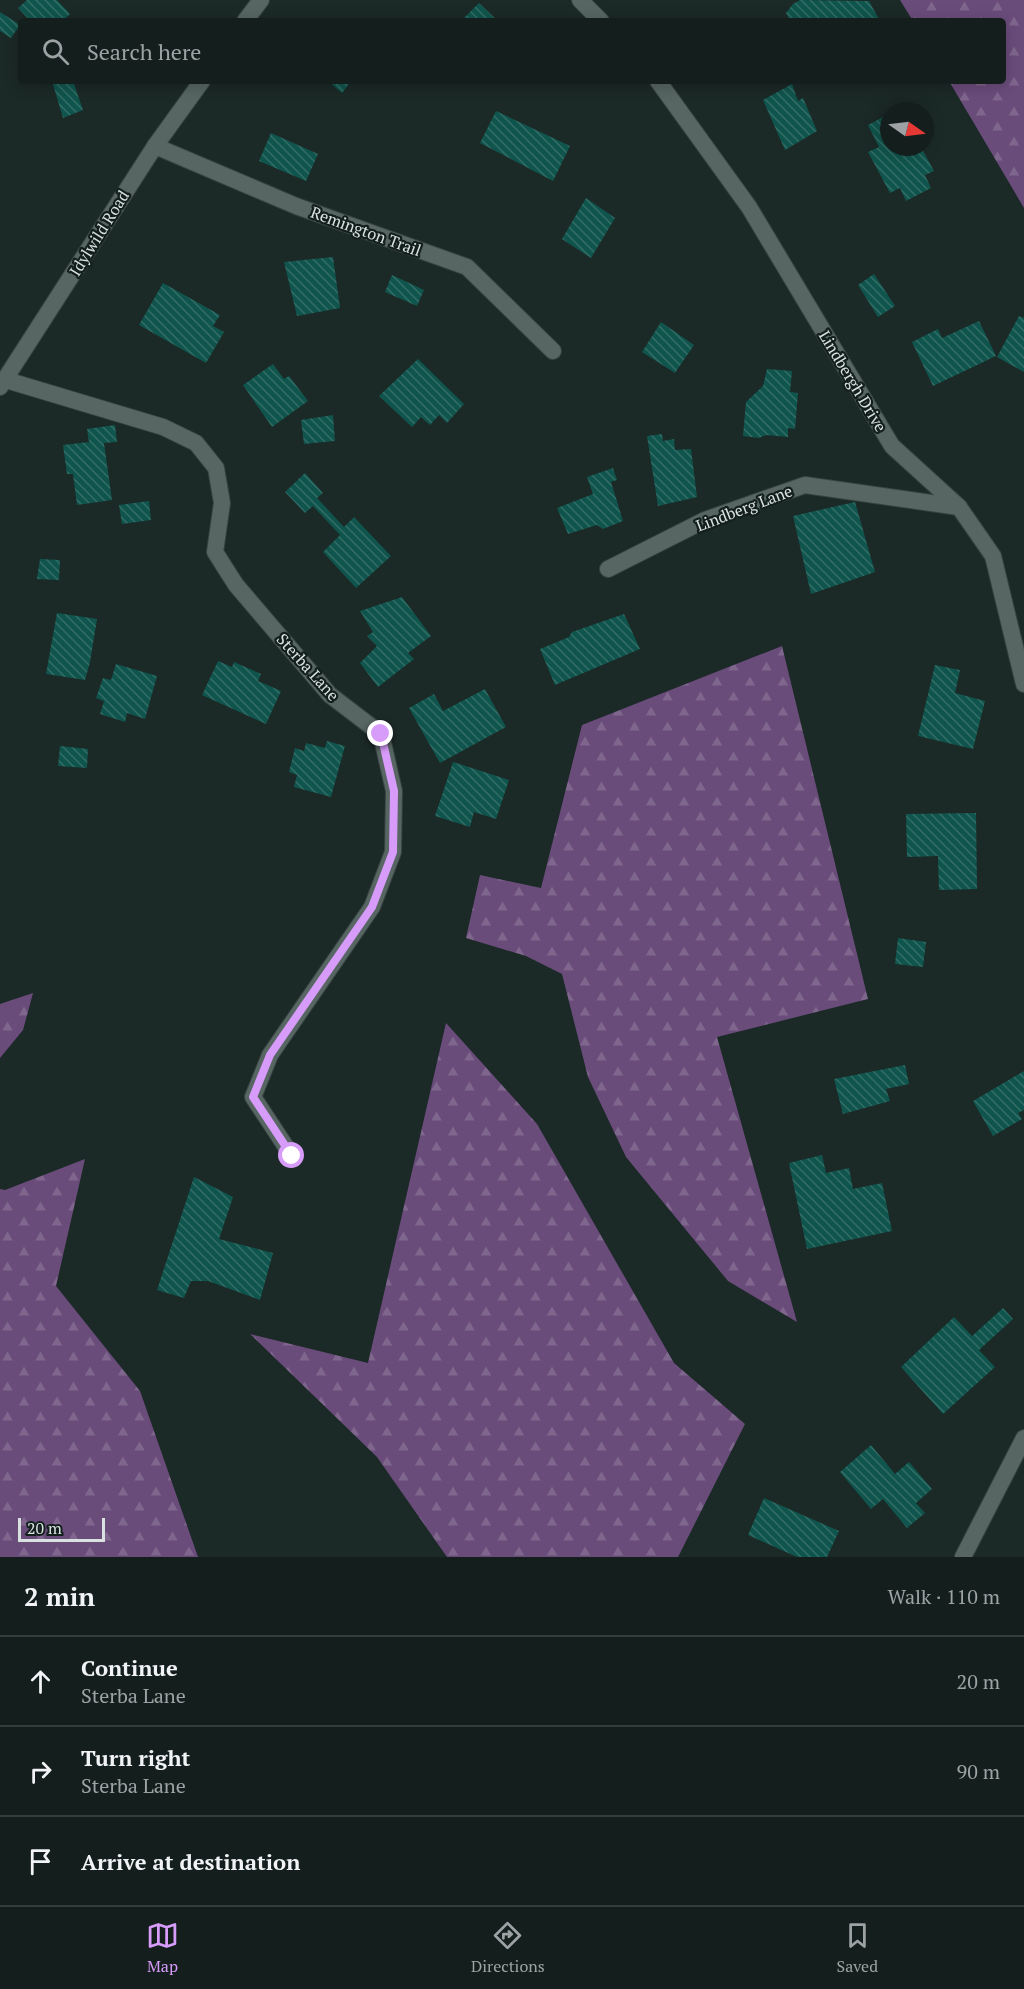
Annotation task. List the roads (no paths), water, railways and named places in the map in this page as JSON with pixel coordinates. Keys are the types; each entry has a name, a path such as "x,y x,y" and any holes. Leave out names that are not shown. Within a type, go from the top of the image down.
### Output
{"street":[{"path":"247,18 261,0"},
{"path":"580,0 598,18"},
{"name":"Idylwild Road","path":"3,384 155,146 200,84"},
{"name":"Lindbergh Drive","path":"660,84 749,207 892,446 959,507 993,556 1024,684"},
{"name":"Remington Trail","path":"155,146 296,206 467,267 553,351"},
{"name":"Sterba Lane","path":"3,384 163,427 196,443 216,468 222,503 215,552 236,585 330,695 381,734 394,791 393,852 372,907 270,1055 253,1097 292,1156"},
{"name":"Lindberg Lane","path":"608,569 705,520 805,485 959,507"},
{"path":"963,1557 1024,1438"}]}
